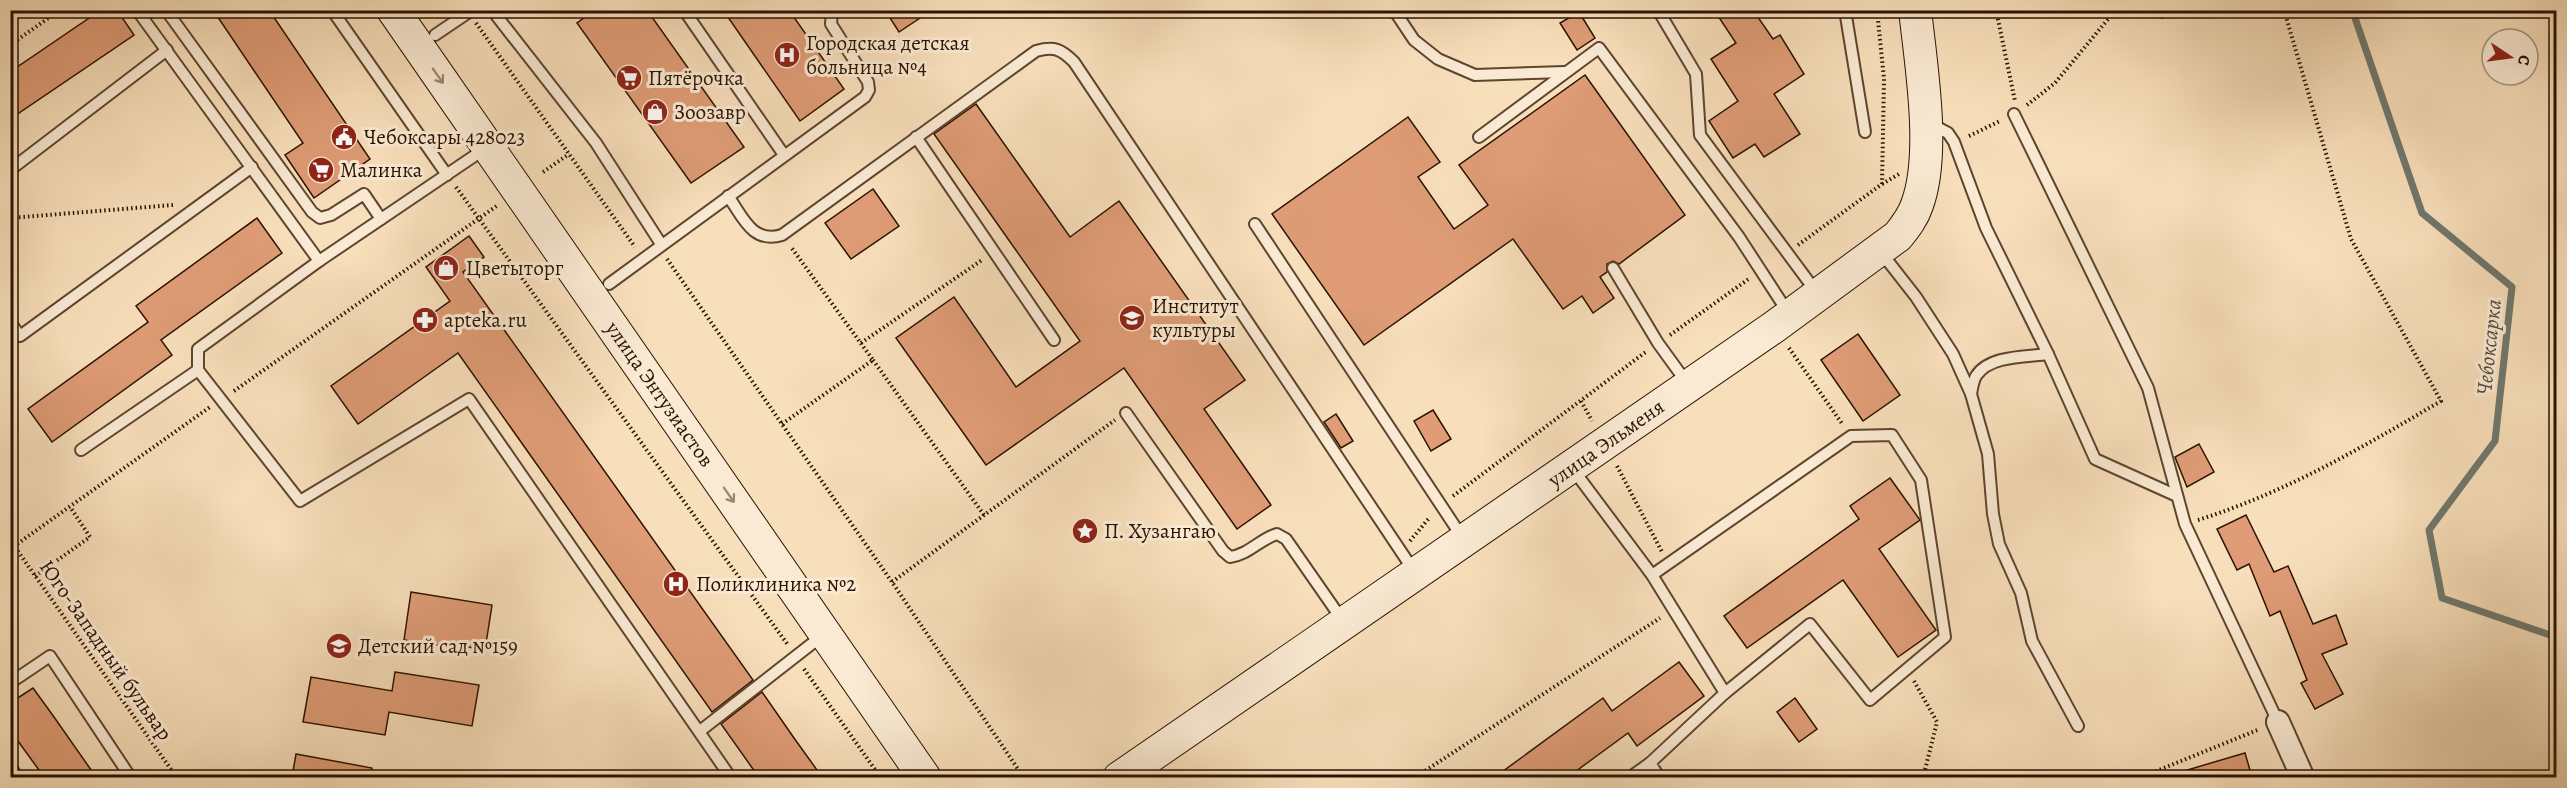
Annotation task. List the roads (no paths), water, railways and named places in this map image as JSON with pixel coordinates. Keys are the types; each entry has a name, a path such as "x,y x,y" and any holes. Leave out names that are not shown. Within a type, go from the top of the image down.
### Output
{"street":[{"name":"улица Энтузиастов","path":"393,10 423,31 833,627 949,777"},
{"name":"улица Эльменя","path":"1121,772 1343,622 1408,563 1464,540 1782,322 1898,236 1910,221 1918,204 1924,159 1925,122 1915,10"},
{"name":"улица Энтузиастов","path":"833,627 925,777"},
{"path":"2278,722 2303,777"}],"lane":[{"path":"137,10 319,261"},
{"path":"166,10 312,212 320,218 331,215 364,194 381,219"},
{"path":"332,10 447,175"},
{"path":"492,10 596,143 661,244"},
{"path":"684,10 784,155"},
{"path":"600,290 865,97 869,90 868,82 831,24 832,10"},
{"path":"1394,10 1414,40 1438,59 1475,75 1566,72"},
{"path":"1658,10 1696,74 1700,135 1819,295"},
{"path":"1845,10 1865,132"},
{"path":"423,31 470,12"},
{"path":"728,196 752,230 761,237 770,238 782,235 1036,51 1050,47 1062,51 1074,62 1408,563"},
{"path":"1479,137 1599,48 1739,237 1761,271 1782,322"},
{"path":"10,170 167,50"},
{"path":"2014,114 2148,388 2185,524 2278,722"},
{"path":"1925,122 1948,132 1954,142 1986,228 2048,354 2095,459 2177,496"},
{"path":"916,137 1054,340"},
{"path":"497,141 319,261 198,349 198,370 300,501 469,399 730,777"},
{"path":"10,322 20,336 252,167"},
{"path":"1255,224 1464,540"},
{"path":"1880,251 1916,297 1953,354 1971,394 1988,454 1993,514 1999,544 2021,593 2032,640 2078,726"},
{"path":"1613,268 1658,343 1689,386"},
{"path":"1971,394 1976,376 1985,367 2000,361 2048,354"},
{"path":"81,450 198,370"},
{"path":"1126,413 1223,551 1230,557 1239,556 1269,537 1277,534 1286,538 1343,622"},
{"path":"1629,777 1650,763 1725,693 1810,624 1870,700 1945,637 1921,480 1892,435 1851,436 1652,575"},
{"path":"1572,467 1652,575 1725,693"},
{"path":"700,731 833,627"},
{"path":"10,682 50,656 131,777"},
{"path":"1650,763 1660,777"},
{"path":"10,766 18,777"}],"waterway":[{"name":"Чебоксарка","path":"2359,10 2355,18 2422,213 2512,287 2495,441 2429,530 2442,598 2556,637"}],"place":[{"name":"Городская детская больница №4","path":"787,55"},
{"name":"Пятёрочка","path":"629,78"},
{"name":"Зоозавр","path":"655,112"},
{"name":"Чебоксары 428023","path":"344,137"},
{"name":"Малинка","path":"321,170"},
{"name":"Цветыторг","path":"446,268"},
{"name":"Институт культуры","path":"1132,318"},
{"name":"apteka.ru","path":"425,320"},
{"name":"П. Хузангаю","path":"1085,531"},
{"name":"Поликлиника №2","path":"676,584"},
{"name":"Детский сад №159","path":"339,646"}]}
